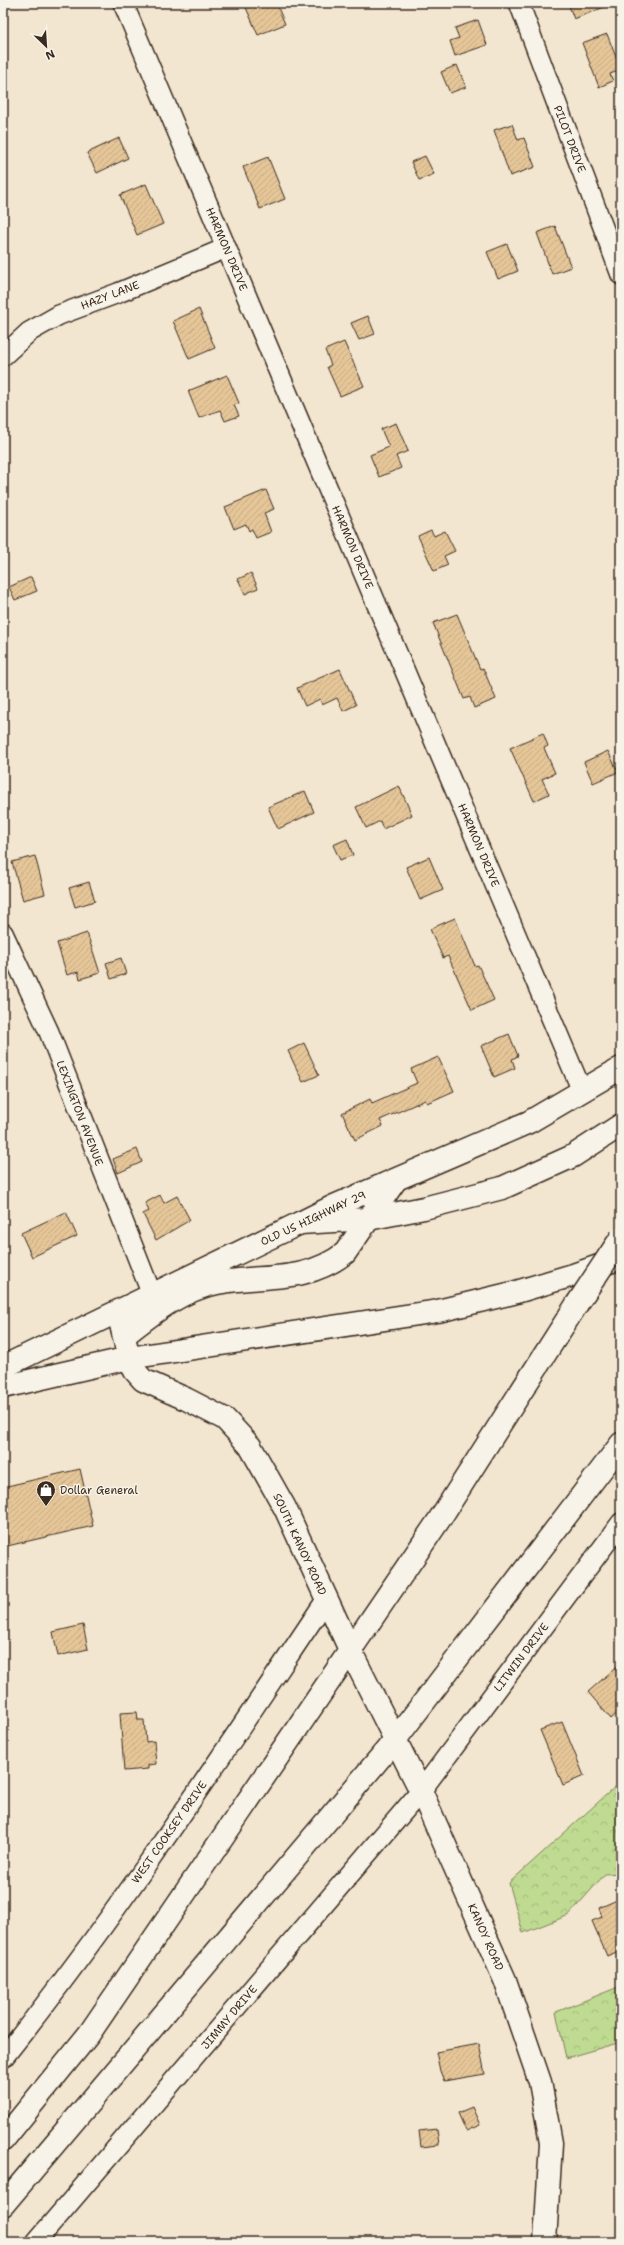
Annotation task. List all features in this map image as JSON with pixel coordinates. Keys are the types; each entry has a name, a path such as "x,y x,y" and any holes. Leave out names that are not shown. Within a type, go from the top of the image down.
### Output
{"main road":[{"name":"OLD US HIGHWAY 29","path":"3,1367 334,1206 529,1122 621,1068"},
{"path":"300,1223 368,1218 424,1208 502,1188 573,1156 621,1125"},
{"path":"125,1335 166,1304 191,1291 216,1283 299,1275 321,1269 345,1253 396,1180"},
{"path":"3,2140 88,2034 350,1652 439,1520 621,1238"},
{"path":"3,1387 129,1358 438,1311 528,1288 621,1258"},
{"name":"SOUTH KANOY ROAD","path":"118,1312 125,1335 129,1358 135,1371 142,1380 186,1399 225,1420 250,1446 285,1508 350,1652"},
{"path":"3,2205 395,1740 621,1444"},
{"name":"KANOY ROAD","path":"350,1652 421,1791 505,1980 540,2082 551,2144 545,2242"}],"street":[{"name":"HARMON DRIVE","path":"123,3 582,1091"},
{"name":"PILOT DRIVE","path":"519,3 621,275"},
{"name":"HAZY LANE","path":"3,356 29,332 59,315 118,293 226,248"},
{"name":"LEXINGTON AVENUE","path":"3,933 49,1032 152,1295"},
{"name":"LITWIN DRIVE","path":"421,1791 621,1523"},
{"name":"WEST COOKSEY DRIVE","path":"3,2058 40,2012 187,1808 326,1600"},
{"name":"JIMMY DRIVE","path":"36,2242 421,1791"}],"green space":[{"path":"621,1785 621,1873 605,1874 569,1915 523,1933 509,1883 616,1786"},
{"path":"621,1986 621,2042 566,2058 556,2012"}],"building":[{"path":"244,3 276,3 285,24 258,35"},
{"path":"568,3 612,3 612,4 574,19"},
{"path":"478,20 487,45 455,56 450,41 459,38 455,28"},
{"path":"607,34 621,70 610,74 613,81 599,87 582,43"},
{"path":"457,65 466,87 450,93 441,72"},
{"path":"512,124 518,140 524,138 535,167 510,176 494,130"},
{"path":"119,138 128,158 97,173 87,153"},
{"path":"425,156 434,174 419,180 411,162"},
{"path":"268,157 285,199 260,209 243,167"},
{"path":"146,184 163,224 137,235 120,195"},
{"path":"555,226 571,267 552,274 537,233"},
{"path":"507,244 518,271 498,279 487,252"},
{"path":"199,309 215,348 189,359 173,321"},
{"path":"368,316 375,334 359,340 351,323"},
{"path":"344,342 364,386 340,396 327,367 331,365 325,350"},
{"path":"227,375 239,403 234,405 239,416 225,421 220,410 199,418 188,391"},
{"path":"396,423 408,451 396,456 401,468 379,477 370,455 389,447 381,429"},
{"path":"266,490 274,509 264,513 271,532 256,538 252,529 249,531 246,524 234,529 225,507"},
{"path":"431,530 434,536 445,531 455,551 444,556 448,565 434,571 418,536"},
{"path":"251,573 258,588 245,594 238,579"},
{"path":"31,577 37,591 15,600 9,587"},
{"path":"457,614 480,669 483,668 496,699 474,708 470,697 464,699 433,623"},
{"path":"340,669 356,705 343,711 337,698 322,705 320,699 305,706 297,688"},
{"path":"543,733 548,746 544,748 555,773 542,779 549,794 534,801 510,748"},
{"path":"608,751 618,772 593,783 584,762"},
{"path":"399,786 412,815 383,829 380,821 366,828 356,807"},
{"path":"305,791 314,812 278,829 268,807"},
{"path":"347,839 353,855 340,860 333,845"},
{"path":"35,856 45,894 23,900 12,862"},
{"path":"429,857 443,890 420,900 406,867"},
{"path":"89,882 95,901 75,907 69,888"},
{"path":"455,918 475,966 478,965 494,1000 472,1010 448,956 443,958 430,929"},
{"path":"87,933 100,973 80,979 78,972 67,975 57,943"},
{"path":"121,958 126,974 111,979 106,963"},
{"path":"509,1034 518,1056 512,1059 515,1068 494,1077 481,1046"},
{"path":"304,1043 319,1075 303,1082 288,1051"},
{"path":"438,1057 454,1091 427,1103 425,1100 380,1120 383,1126 355,1140 342,1113 370,1099 372,1103 417,1083 411,1069"},
{"path":"137,1149 142,1162 118,1173 113,1159"},
{"path":"160,1195 164,1203 177,1196 190,1220 156,1240 143,1214 149,1211 145,1203"},
{"path":"66,1212 77,1236 32,1257 21,1233"},
{"name":"Dollar General","path":"80,1469 93,1526 3,1547 3,1487"},
{"path":"83,1625 88,1649 58,1656 53,1632"},
{"path":"621,1663 621,1710 611,1719 588,1692"},
{"path":"137,1712 138,1720 144,1720 146,1742 154,1741 156,1764 148,1765 148,1769 124,1771 120,1713"},
{"path":"562,1722 584,1776 563,1785 540,1730"},
{"path":"617,1900 621,1909 621,1950 607,1956 592,1921 602,1917 599,1908"},
{"path":"479,2044 485,2074 444,2081 436,2052"},
{"path":"472,2107 480,2125 466,2131 458,2113"},
{"path":"437,2129 439,2145 421,2147 419,2131"}],"place":[{"name":"Dollar General","path":"46,1507"}]}
